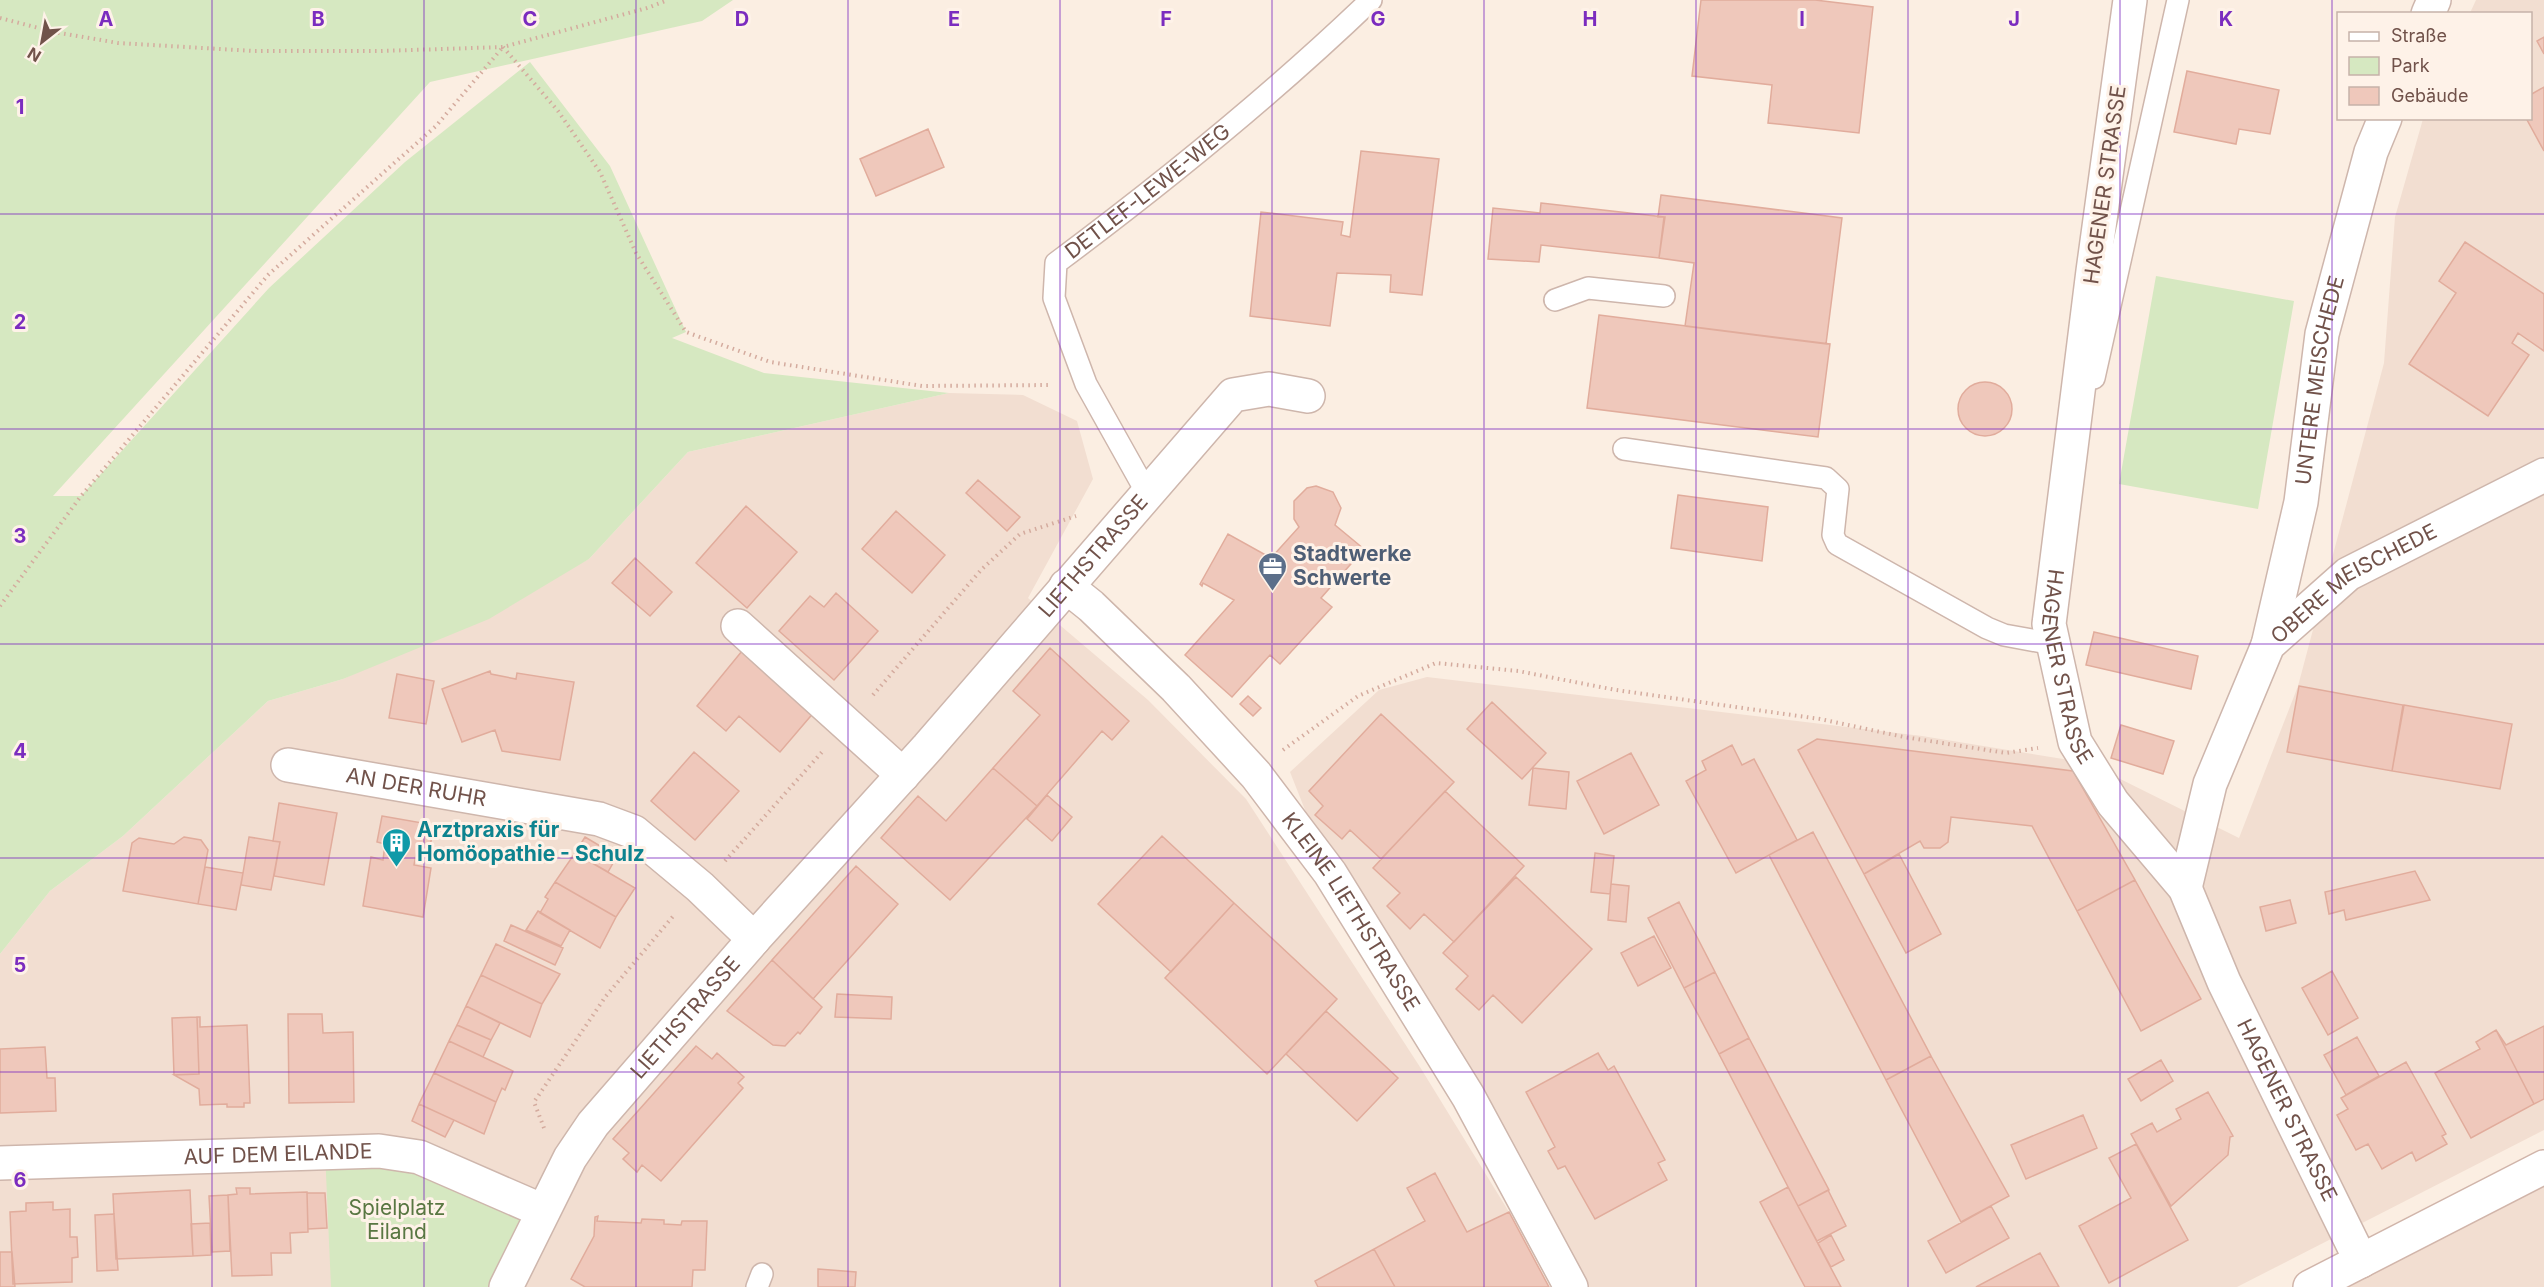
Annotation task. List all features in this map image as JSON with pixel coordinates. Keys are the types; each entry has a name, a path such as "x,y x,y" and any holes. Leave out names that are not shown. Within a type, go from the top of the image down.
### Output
{"street":[{"name":"HAGENER STRASSE","path":"2130,0 2094,259 2049,624 2075,742 2113,803 2186,888 2224,982 2361,1261"},
{"name":"UNTERE MEISCHEDE","path":"2268,645 2301,502 2322,334 2371,152 2384,120"},
{"name":"LIETHSTRASSE","path":"506,1287 570,1158 593,1124 754,939 903,775 1233,395 1269,389 1308,396"},
{"name":"OBERE MEISCHEDE","path":"2186,888 2210,784 2268,645 2348,574 2544,475"},
{"name":"KLEINE LIETHSTRASSE","path":"1066,586 1091,606 1176,688 1256,775 1330,873 1461,1086 1571,1287"},
{"path":"738,626 903,775"},
{"name":"AN DER RUHR","path":"288,765 599,819 634,832 700,887 754,939"},
{"name":"AUF DEM EILANDE","path":"0,1163 379,1151 419,1157 543,1211"},
{"path":"2310,1287 2544,1167"}],"lane":[{"name":"DETLEF-LEWE-WEG","path":"1148,493 1086,384 1054,298 1056,263 1149,194 1316,52 1371,0"},
{"path":"2062,528 2178,0"},
{"path":"1555,300 1587,288 1664,296"},
{"path":"1624,448 1826,478 1838,489 1833,535 1837,544 1987,628 2004,635 2053,644"}],"path":[{"path":"0,18 54,32 118,43 220,49 381,51 503,47 647,8 668,0"},
{"path":"503,47 558,111 600,172 636,253 686,332 770,362 922,386 1086,384"},
{"path":"0,606 81,496 268,275 436,126 503,47"},
{"path":"570,1158 544,1127 534,1102 606,996 658,933 741,844 981,570 1020,534 1075,516 1112,532"},
{"path":"1256,775 1283,750 1358,696 1436,663 1518,671 1616,690 1820,718 1904,737 2006,753 2075,742"}],"shaded area":[{"path":"2476,0 2544,0 2544,1130 2237,1287 1583,1287 1330,873 1290,772 1379,690 1427,677 1922,736 2088,763 2239,838 2298,686 2384,363 2395,217 2423,120 2532,120 2532,12 2470,12"},
{"path":"949,393 1023,395 1077,421 1093,479 1028,598 1148,700 1246,799 1420,1067 1509,1212 1548,1287 0,1287 0,954 50,891 123,836 268,701 343,679 589,559 688,452"},
{"path":"2544,1171 2544,1287 2337,1287"}],"green space":[{"path":"0,0 733,0 702,21 430,82 53,496 81,496 269,288 405,162 530,62 610,166 686,332 672,338 764,373 949,393 688,452 589,559 489,619 343,679 268,701 123,836 50,891 0,954"},
{"path":"2156,276 2294,301 2258,509 2119,484"},
{"name":"Spielplatz Eiland","path":"325,1151 379,1151 530,1205 488,1287 331,1287"}],"building":[{"path":"1701,0 1815,0 1873,7 1859,133 1768,123 1772,85 1692,76"},
{"path":"2544,37 2544,54 2537,41"},
{"path":"2187,71 2279,90 2270,134 2239,129 2236,144 2174,132"},
{"path":"2544,87 2544,151 2527,120 2532,120 2532,94"},
{"path":"928,129 944,167 876,196 860,159"},
{"path":"1361,151 1439,159 1422,295 1390,292 1391,275 1337,273 1330,326 1250,316 1261,212 1343,222 1341,235 1350,237"},
{"path":"1661,195 1842,218 1826,344 1685,326 1694,263 1659,258 1665,217 1658,217"},
{"path":"1541,203 1664,217 1659,258 1541,245 1539,262 1488,259 1493,208 1540,213"},
{"path":"2465,242 2544,294 2544,351 2518,333 2512,343 2529,355 2488,416 2409,364 2456,293 2439,281"},
{"path":"1599,315 1830,344 1818,437 1587,408"},
{"path":"1980,382 1990,382 2000,386 2008,394 2012,409 2008,424 2000,432 1990,436 1980,436 1970,432 1962,424 1958,414 1958,404 1962,394 1970,386"},
{"path":"978,480 1020,517 1007,531 966,493"},
{"name":"Stadtwerke Schwerte","path":"1316,486 1333,492 1341,508 1335,525 1364,549 1321,598 1332,607 1280,664 1270,655 1232,697 1185,655 1234,600 1203,583 1202,586 1200,584 1228,534 1271,558 1299,527 1294,519 1294,501 1307,488"},
{"path":"1678,495 1768,507 1762,561 1671,548"},
{"path":"746,506 797,552 747,608 696,563"},
{"path":"896,511 945,555 912,593 862,549"},
{"path":"635,558 672,592 650,616 612,583"},
{"path":"836,593 878,631 834,680 779,631 810,596 824,607"},
{"path":"2094,632 2198,656 2191,689 2086,665"},
{"path":"1050,648 1129,721 1112,740 1102,731 1037,806 993,768 1040,715 1013,691"},
{"path":"742,651 815,711 780,752 739,716 726,731 697,706"},
{"path":"490,671 491,674 516,679 517,673 574,682 560,760 502,751 495,730 462,742 442,689"},
{"path":"397,674 434,681 426,724 389,718"},
{"path":"2299,686 2403,705 2392,771 2287,752"},
{"path":"1248,696 1261,708 1253,716 1240,704"},
{"path":"1492,702 1546,753 1522,779 1467,729"},
{"path":"2404,705 2512,724 2500,789 2392,771"},
{"path":"1381,714 1454,782 1381,859 1350,830 1342,839 1315,815 1323,806 1309,791"},
{"path":"2121,725 2174,741 2163,774 2111,758"},
{"path":"1817,739 2073,771 2135,880 2077,911 2032,826 1951,817 1948,842 1940,848 1924,848 1920,841 1864,874 1798,750"},
{"path":"1732,745 1742,765 1754,759 1797,840 1736,873 1686,781 1706,770 1702,761"},
{"path":"694,752 739,791 695,840 651,801"},
{"path":"1631,753 1659,805 1604,834 1577,781"},
{"path":"993,768 1037,806 950,900 881,838 918,796 946,821"},
{"path":"1533,768 1569,772 1566,809 1529,805"},
{"path":"1445,791 1524,866 1454,942 1424,914 1410,929 1387,906 1400,893 1373,868"},
{"path":"1047,795 1072,817 1052,841 1027,819"},
{"path":"279,803 337,813 324,885 274,876 280,842 273,841"},
{"name":"Arztpraxis für Homöopathie - Schulz","path":"382,816 434,825 429,852 417,849 414,865 431,868 423,917 363,906 371,857 383,860 385,844 377,842"},
{"path":"1813,832 1931,1056 1886,1080 1769,855"},
{"path":"1162,836 1234,903 1171,972 1098,904"},
{"path":"184,837 201,840 208,850 198,904 123,891 132,843 139,838 174,844"},
{"path":"249,837 280,842 271,890 241,885"},
{"path":"585,837 617,856 608,872 575,853"},
{"path":"575,853 635,888 616,917 555,882"},
{"path":"1595,853 1614,856 1610,894 1591,892"},
{"path":"1899,854 1941,934 1906,953 1864,874"},
{"path":"856,866 898,904 813,999 772,960"},
{"path":"205,867 243,873 236,910 198,904"},
{"path":"2415,871 2430,900 2346,920 2344,910 2329,914 2325,892"},
{"path":"1516,877 1592,949 1522,1023 1493,995 1479,1010 1456,989 1468,976 1443,953"},
{"path":"2135,880 2201,999 2141,1031 2077,911"},
{"path":"555,882 616,917 600,948 540,913 548,899 545,897"},
{"path":"1611,884 1629,886 1626,922 1608,920"},
{"path":"2290,900 2296,923 2266,931 2260,907"},
{"path":"1679,902 1715,972 1684,988 1648,918"},
{"path":"1234,903 1337,999 1267,1074 1165,978"},
{"path":"538,911 570,930 561,946 526,930"},
{"path":"511,925 563,948 555,965 504,941"},
{"path":"1654,936 1671,968 1638,986 1621,953"},
{"path":"496,944 560,974 542,1004 481,975"},
{"path":"772,960 822,1007 800,1034 798,1032 785,1046 773,1045 727,1011"},
{"path":"2332,971 2358,1018 2328,1035 2302,988"},
{"path":"1715,972 1749,1038 1719,1054 1684,988"},
{"path":"481,975 542,1004 530,1037 466,1006"},
{"path":"837,994 892,997 891,1019 835,1017"},
{"path":"466,1006 500,1023 491,1040 457,1025"},
{"path":"1326,1011 1398,1078 1357,1121 1286,1054"},
{"path":"288,1014 322,1014 323,1033 353,1032 354,1102 289,1103"},
{"path":"197,1017 200,1017 200,1027 247,1025 250,1103 244,1103 244,1107 227,1107 227,1104 200,1105 199,1089 174,1075 199,1074"},
{"path":"197,1017 199,1074 174,1075 172,1018"},
{"path":"457,1025 491,1040 483,1057 449,1041"},
{"path":"2544,1026 2544,1099 2534,1104 2496,1030 2506,1045"},
{"path":"2496,1030 2534,1104 2471,1138 2435,1073 2480,1049 2476,1042"},
{"path":"2357,1037 2379,1076 2346,1095 2324,1055"},
{"path":"1749,1038 1829,1190 1798,1206 1719,1054"},
{"path":"449,1041 513,1071 505,1090 502,1088 496,1102 434,1073"},
{"path":"696,1046 712,1059 717,1053 744,1077 738,1083 743,1088 661,1181 642,1165 637,1172 623,1159 629,1153 613,1139"},
{"path":"45,1047 47,1078 55,1078 56,1111 0,1113 0,1049"},
{"path":"1598,1053 1608,1070 1614,1066 1665,1160 1658,1163 1667,1180 1595,1219 1565,1166 1558,1169 1548,1151 1555,1147 1526,1092"},
{"path":"1931,1056 2009,1196 1961,1222 1886,1080"},
{"path":"2161,1060 2173,1081 2141,1101 2128,1079"},
{"path":"2406,1062 2446,1134 2442,1136 2447,1144 2416,1161 2412,1152 2382,1169 2368,1144 2356,1150 2337,1115 2348,1109 2341,1098"},
{"path":"434,1073 496,1102 484,1134 419,1104"},
{"path":"2208,1092 2233,1136 2230,1137 2228,1155 2171,1206 2131,1134 2152,1123 2157,1132 2181,1119 2176,1109"},
{"path":"419,1104 454,1120 445,1137 412,1121"},
{"path":"2083,1115 2097,1148 2026,1179 2011,1145"},
{"path":"2136,1144 2188,1240 2109,1283 2079,1226 2131,1198 2109,1158"},
{"path":"1435,1173 1467,1232 1509,1212 1549,1287 1395,1287 1374,1249 1425,1221 1407,1188"},
{"path":"1788,1187 1841,1287 1805,1287 1760,1202"},
{"path":"236,1188 250,1188 250,1194 307,1192 308,1232 290,1233 291,1253 271,1253 272,1275 232,1276 228,1195 237,1194"},
{"path":"190,1190 193,1256 116,1259 113,1194"},
{"path":"1828,1190 1846,1226 1817,1241 1798,1206"},
{"path":"307,1193 325,1193 327,1228 308,1229"},
{"path":"228,1195 230,1251 212,1252 209,1196"},
{"path":"53,1202 53,1210 70,1209 70,1237 77,1237 78,1257 72,1258 72,1282 13,1284 10,1212 26,1211 26,1203"},
{"path":"1991,1206 2009,1238 1946,1273 1928,1241"},
{"path":"114,1214 118,1270 97,1271 95,1215"},
{"path":"598,1216 597,1221 641,1223 642,1219 664,1220 664,1224 681,1225 682,1221 707,1221 705,1270 693,1270 692,1287 585,1287 571,1279 594,1236 595,1217"},
{"path":"210,1223 211,1255 193,1256 191,1224"},
{"path":"1831,1235 1844,1260 1831,1267 1818,1243"},
{"path":"1374,1249 1395,1287 1318,1287 1315,1281"},
{"path":"0,1252 12,1252 15,1287 0,1287"},
{"path":"2040,1253 2059,1287 1976,1287"},
{"path":"818,1269 856,1272 855,1287 818,1287"}],"place":[{"name":"Stadtwerke Schwerte","path":"1272,592"},
{"name":"Arztpraxis für Homöopathie - Schulz","path":"396,868"}]}
